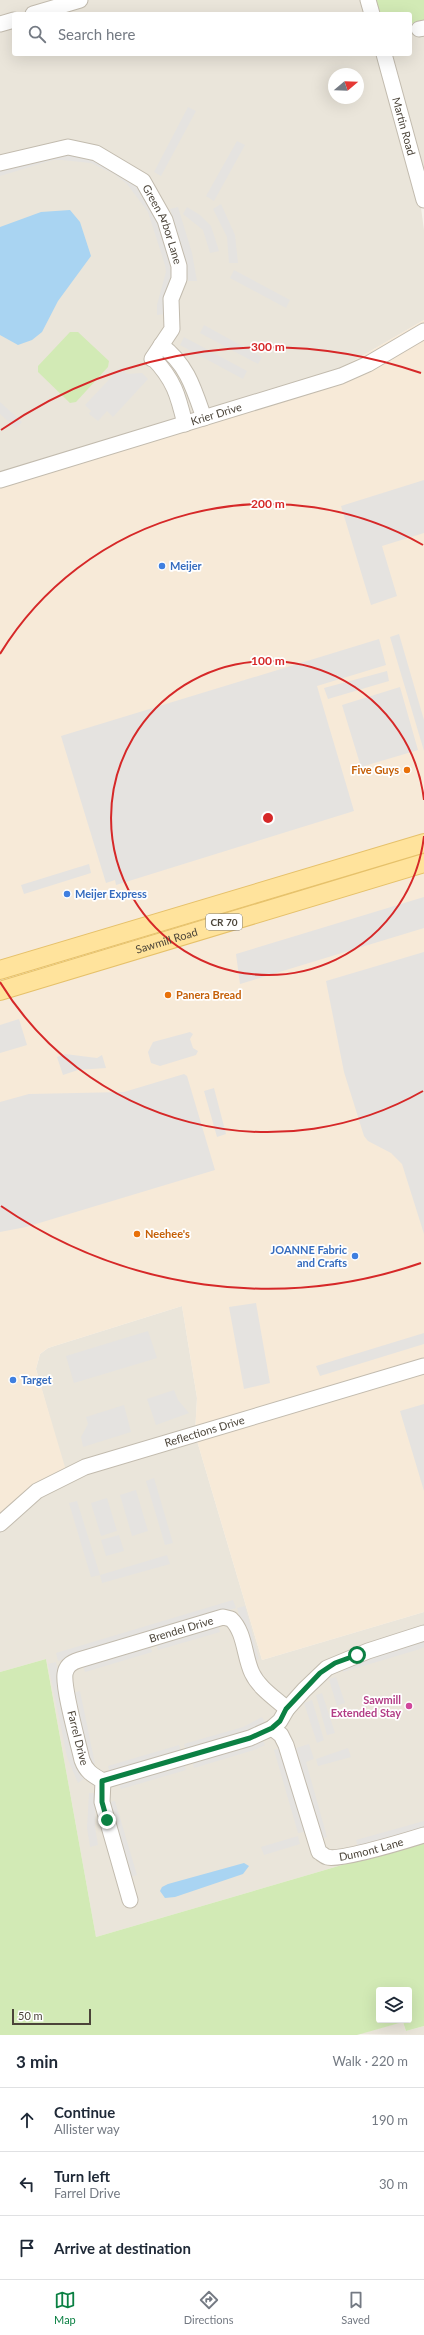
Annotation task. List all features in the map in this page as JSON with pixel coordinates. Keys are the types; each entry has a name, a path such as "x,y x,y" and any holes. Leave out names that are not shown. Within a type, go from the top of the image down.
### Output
{"main road":[{"name":"Sawmill Road","path":"0,970 424,843"},
{"name":"Sawmill Road","path":"0,991 424,863"}],"street":[{"path":"40,12 80,0"},
{"path":"368,0 371,12"},
{"path":"0,24 12,21"},
{"name":"Martin Road","path":"385,56 424,200"},
{"name":"Green Arbor Lane","path":"0,163 68,147 96,153 143,181 165,220 180,266 179,279 171,300 172,329 155,354"},
{"name":"Krier Drive","path":"0,480 351,372 424,331"},
{"path":"155,354 175,356 187,372 204,418"},
{"path":"155,354 175,387 185,424"},
{"name":"Reflections Drive","path":"0,1524 37,1490 85,1467 424,1366"},
{"name":"Brendel Drive","path":"65,1683 65,1674 72,1662 223,1617 231,1619 240,1630 249,1664 256,1681 286,1709"},
{"path":"130,1900 102,1802 102,1781 250,1738 272,1728 280,1721 286,1709 314,1678 335,1663 424,1633"},
{"name":"Farrel Drive","path":"65,1683 85,1769 91,1775 102,1781"},
{"name":"Dumont Lane","path":"272,1728 281,1735 286,1745 319,1852 327,1857 336,1857 388,1846 424,1835"}],"shaded area":[{"path":"0,0 376,0 379,12 12,12 12,56 380,56 419,193 424,230 424,320 336,371 0,472"},
{"path":"424,20 424,171 392,56 412,56 412,23"},
{"path":"188,107 196,111 161,176 154,172"},
{"path":"237,141 245,145 214,201 206,196"},
{"path":"62,151 118,167 151,200 174,268 165,314 157,315 157,305 166,272 165,265 148,212 127,184 114,174 91,163 62,160 53,160 0,176 0,167"},
{"path":"221,204 235,235 238,263 229,263 227,237 213,209"},
{"path":"178,207 192,253 197,281 188,281 184,255 170,209"},
{"path":"187,207 200,215 211,226 219,251 210,253 203,230 183,214"},
{"path":"234,270 290,300 286,308 230,278"},
{"path":"424,320 424,835 0,963 0,472 336,371"},
{"path":"204,325 262,357 258,364 200,333"},
{"path":"184,337 247,371 243,379 180,345"},
{"path":"120,368 127,374 142,373 148,379 113,417 107,411 98,421 89,414 91,411 85,405"},
{"path":"0,402 22,422 16,428 0,414"},
{"path":"424,480 424,533 382,546 397,596 371,605 341,506"},
{"path":"399,634 424,720 424,751 390,637"},
{"path":"379,639 386,665 317,686 354,811 116,885 115,880 106,883 61,736"},
{"path":"387,671 389,681 328,699 324,688"},
{"path":"400,687 418,750 361,767 342,705"},
{"path":"424,863 424,1612 262,1660 195,1434 197,1398 182,1306 48,1348 40,1354 36,1369 67,1474 0,1524 0,991"},
{"path":"89,864 91,873 24,894 21,885"},
{"path":"424,897 424,928 240,984 236,954"},
{"path":"424,952 424,1234 402,1164 391,1153 368,1141 364,1136 344,1072 326,981"},
{"path":"19,1019 27,1045 0,1053 0,1025"},
{"path":"190,1032 193,1034 190,1039 193,1048 198,1051 196,1055 160,1066 151,1063 148,1052 153,1042"},
{"path":"65,1054 97,1058 102,1055 106,1068 78,1070 63,1075 57,1057"},
{"path":"184,1074 187,1076 215,1170 26,1227 0,1232 0,1102 29,1094 124,1092"},
{"path":"214,1088 226,1134 217,1137 204,1091"},
{"path":"256,1303 270,1383 244,1389 229,1307"},
{"path":"182,1306 197,1398 195,1434 262,1660 424,1612 424,1841 96,1937 46,1659 0,1672 0,1524 49,1415 36,1369 40,1354 48,1348"},
{"path":"148,1331 157,1358 74,1383 66,1356"},
{"path":"424,1333 424,1344 320,1376 316,1366"},
{"path":"174,1390 178,1400 189,1413 156,1425 147,1399"},
{"path":"424,1404 424,1491 400,1411"},
{"path":"124,1405 131,1432 83,1447 81,1437 88,1424 86,1417"},
{"path":"154,1478 173,1543 165,1545 146,1481"},
{"path":"136,1490 148,1531 132,1536 120,1495"},
{"path":"107,1498 117,1531 101,1536 91,1503"},
{"path":"77,1501 100,1575 91,1577 69,1503"},
{"path":"119,1535 124,1551 106,1556 101,1540"},
{"path":"167,1555 170,1564 102,1583 100,1575"},
{"path":"233,1600 236,1608 58,1661 56,1653"},
{"path":"245,1606 259,1659 253,1661 237,1608"},
{"path":"218,1625 220,1632 158,1650 155,1642"},
{"path":"424,1639 424,1647 420,1649 343,1672 341,1665"},
{"path":"150,1644 152,1652 85,1672 82,1664"},
{"path":"56,1662 75,1753 85,1778 78,1783 67,1757 48,1664"},
{"path":"336,1677 345,1703 337,1706 329,1679"},
{"path":"80,1691 95,1764 89,1767 72,1693"},
{"path":"322,1693 335,1733 327,1735 316,1695"},
{"path":"312,1700 324,1740 317,1743 304,1703"},
{"path":"262,1717 266,1724 246,1733 186,1752 184,1744 243,1727"},
{"path":"262,1738 265,1745 254,1750 194,1768 192,1761"},
{"path":"309,1744 314,1759 306,1762 327,1837 320,1839 293,1749"},
{"path":"179,1745 182,1753 110,1774 108,1766"},
{"path":"282,1747 307,1831 298,1833 274,1750"},
{"path":"348,1748 351,1757 318,1766 316,1759"},
{"path":"184,1763 186,1770 121,1789 118,1782"},
{"path":"89,1793 96,1793 95,1827 98,1845 90,1847 87,1828"},
{"path":"115,1801 137,1875 128,1878 108,1802"},
{"path":"424,1821 424,1829 358,1847 356,1840"},
{"path":"298,1836 300,1844 264,1855 261,1847"},
{"path":"399,2023 403,2023 406,2031 424,2026 424,2035 357,2034"}],"green space":[{"path":"376,0 424,0 424,20 412,23 412,12 379,12"},
{"path":"70,332 78,332 109,361 108,367 76,402 70,403 38,372 38,366"},
{"path":"46,1659 96,1937 424,1841 424,2026 406,2031 403,2023 412,2023 412,1987 376,1987 376,2023 399,2023 357,2035 0,2035 0,1672"}],"water":[{"path":"70,210 80,222 91,256 58,301 42,332 32,340 18,345 0,335 0,227 41,212"},
{"path":"244,1863 249,1866 243,1874 175,1897 165,1898 160,1891 162,1887 168,1884"}],"place":[{"name":"Meijer","path":"162,566"},
{"name":"Five Guys","path":"407,770"},
{"name":"Meijer Express","path":"67,894"},
{"name":"Panera Bread","path":"168,995"},
{"name":"Neehee's","path":"137,1234"},
{"name":"JOANNE Fabric and Crafts","path":"355,1256"},
{"name":"Target","path":"13,1380"},
{"name":"Sawmill Extended Stay","path":"409,1706"}],"route":[{"path":"107,1820 102,1802 102,1781 250,1738 272,1728 280,1721 286,1709 314,1678 335,1663 357,1655"}]}
